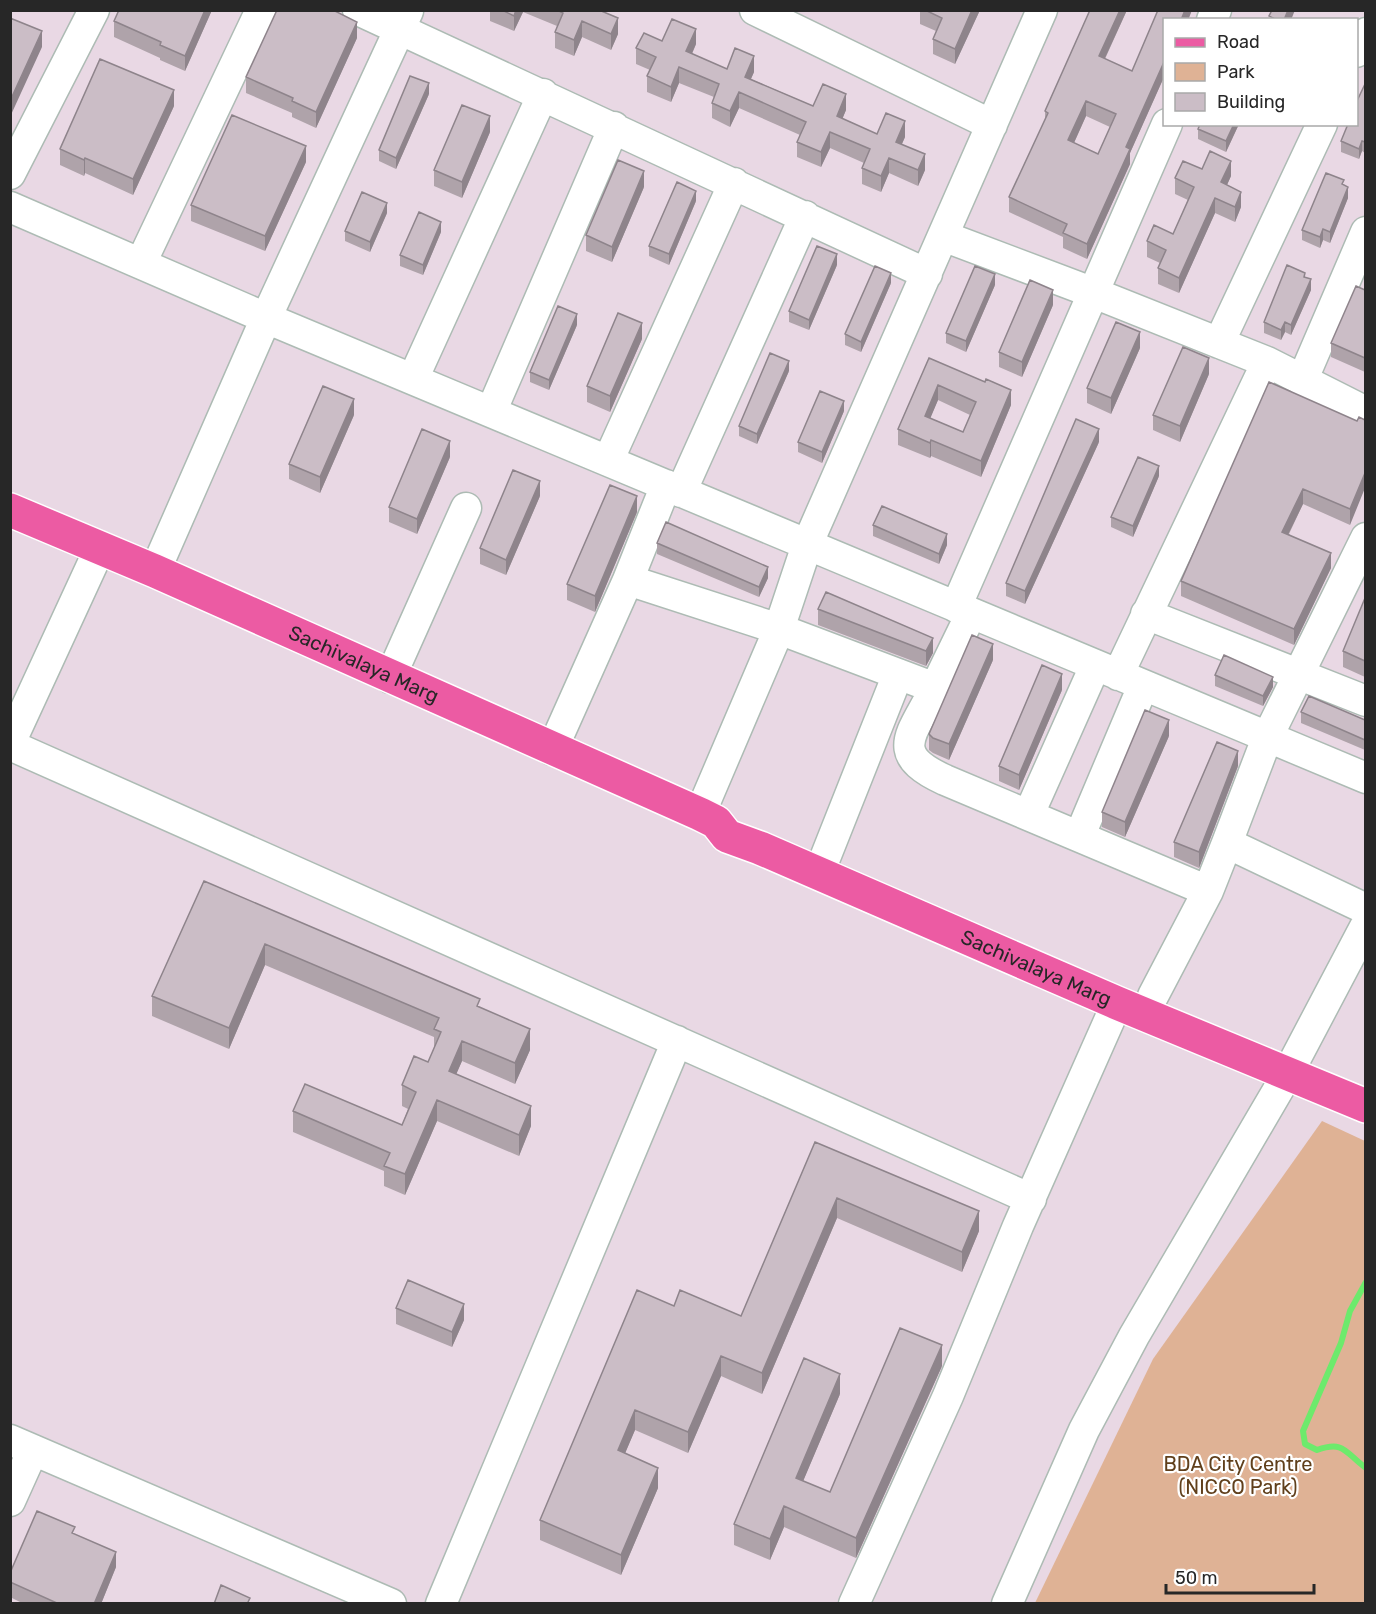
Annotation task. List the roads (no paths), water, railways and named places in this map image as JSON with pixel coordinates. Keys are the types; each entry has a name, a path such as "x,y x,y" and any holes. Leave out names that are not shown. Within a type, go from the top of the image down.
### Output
{"main road":[{"name":"Sachivalaya Marg","path":"10,510 99,550 155,571 390,678 708,818 727,836 760,848 1117,1003 1292,1064 1365,1085"},
{"name":"Sachivalaya Marg","path":"708,818 734,816 825,858 1153,996 1292,1064 1365,1106"}],"street":[{"path":"10,174 94,10"},
{"path":"141,263 261,10"},
{"path":"358,10 404,19 543,94 927,274"},
{"path":"755,10 805,22 992,125"},
{"path":"708,818 779,629 807,545 1042,10"},
{"path":"155,571 266,318 404,19"},
{"path":"1358,48 1365,33"},
{"path":"413,379 543,94"},
{"path":"1166,126 1094,292 963,610 935,688 909,742 908,753 916,764 945,780 1080,835 1208,891"},
{"path":"1219,343 1321,126"},
{"path":"491,412 614,127"},
{"path":"608,461 734,183"},
{"path":"10,207 266,318 1365,778"},
{"path":"552,750 628,580 805,216"},
{"path":"1302,381 1365,232"},
{"path":"943,236 1094,292 1267,362 1365,412"},
{"path":"1029,814 1119,676 1146,614 1267,362"},
{"path":"390,678 466,508"},
{"path":"1153,996 1208,891 1267,738 1365,538"},
{"path":"99,550 10,744 1031,1198"},
{"path":"628,580 779,629 935,688"},
{"path":"1146,614 1365,701"},
{"path":"825,858 898,674"},
{"path":"1080,835 1119,676"},
{"path":"1227,843 1365,909"},
{"path":"1007,1604 1084,1430 1208,1204 1249,1140 1292,1064 1365,925"},
{"path":"854,1604 948,1396 1031,1198 1117,1003"},
{"path":"441,1604 677,1041"},
{"path":"10,1501 22,1445 391,1604"}],"waterway":[{"path":"1366,1282 1350,1311 1341,1343 1303,1431 1305,1444 1317,1450 1339,1447 1366,1468"}],"park label":[{"name":"BDA City Centre (NICCO Park)","path":"1238,1476"}]}
